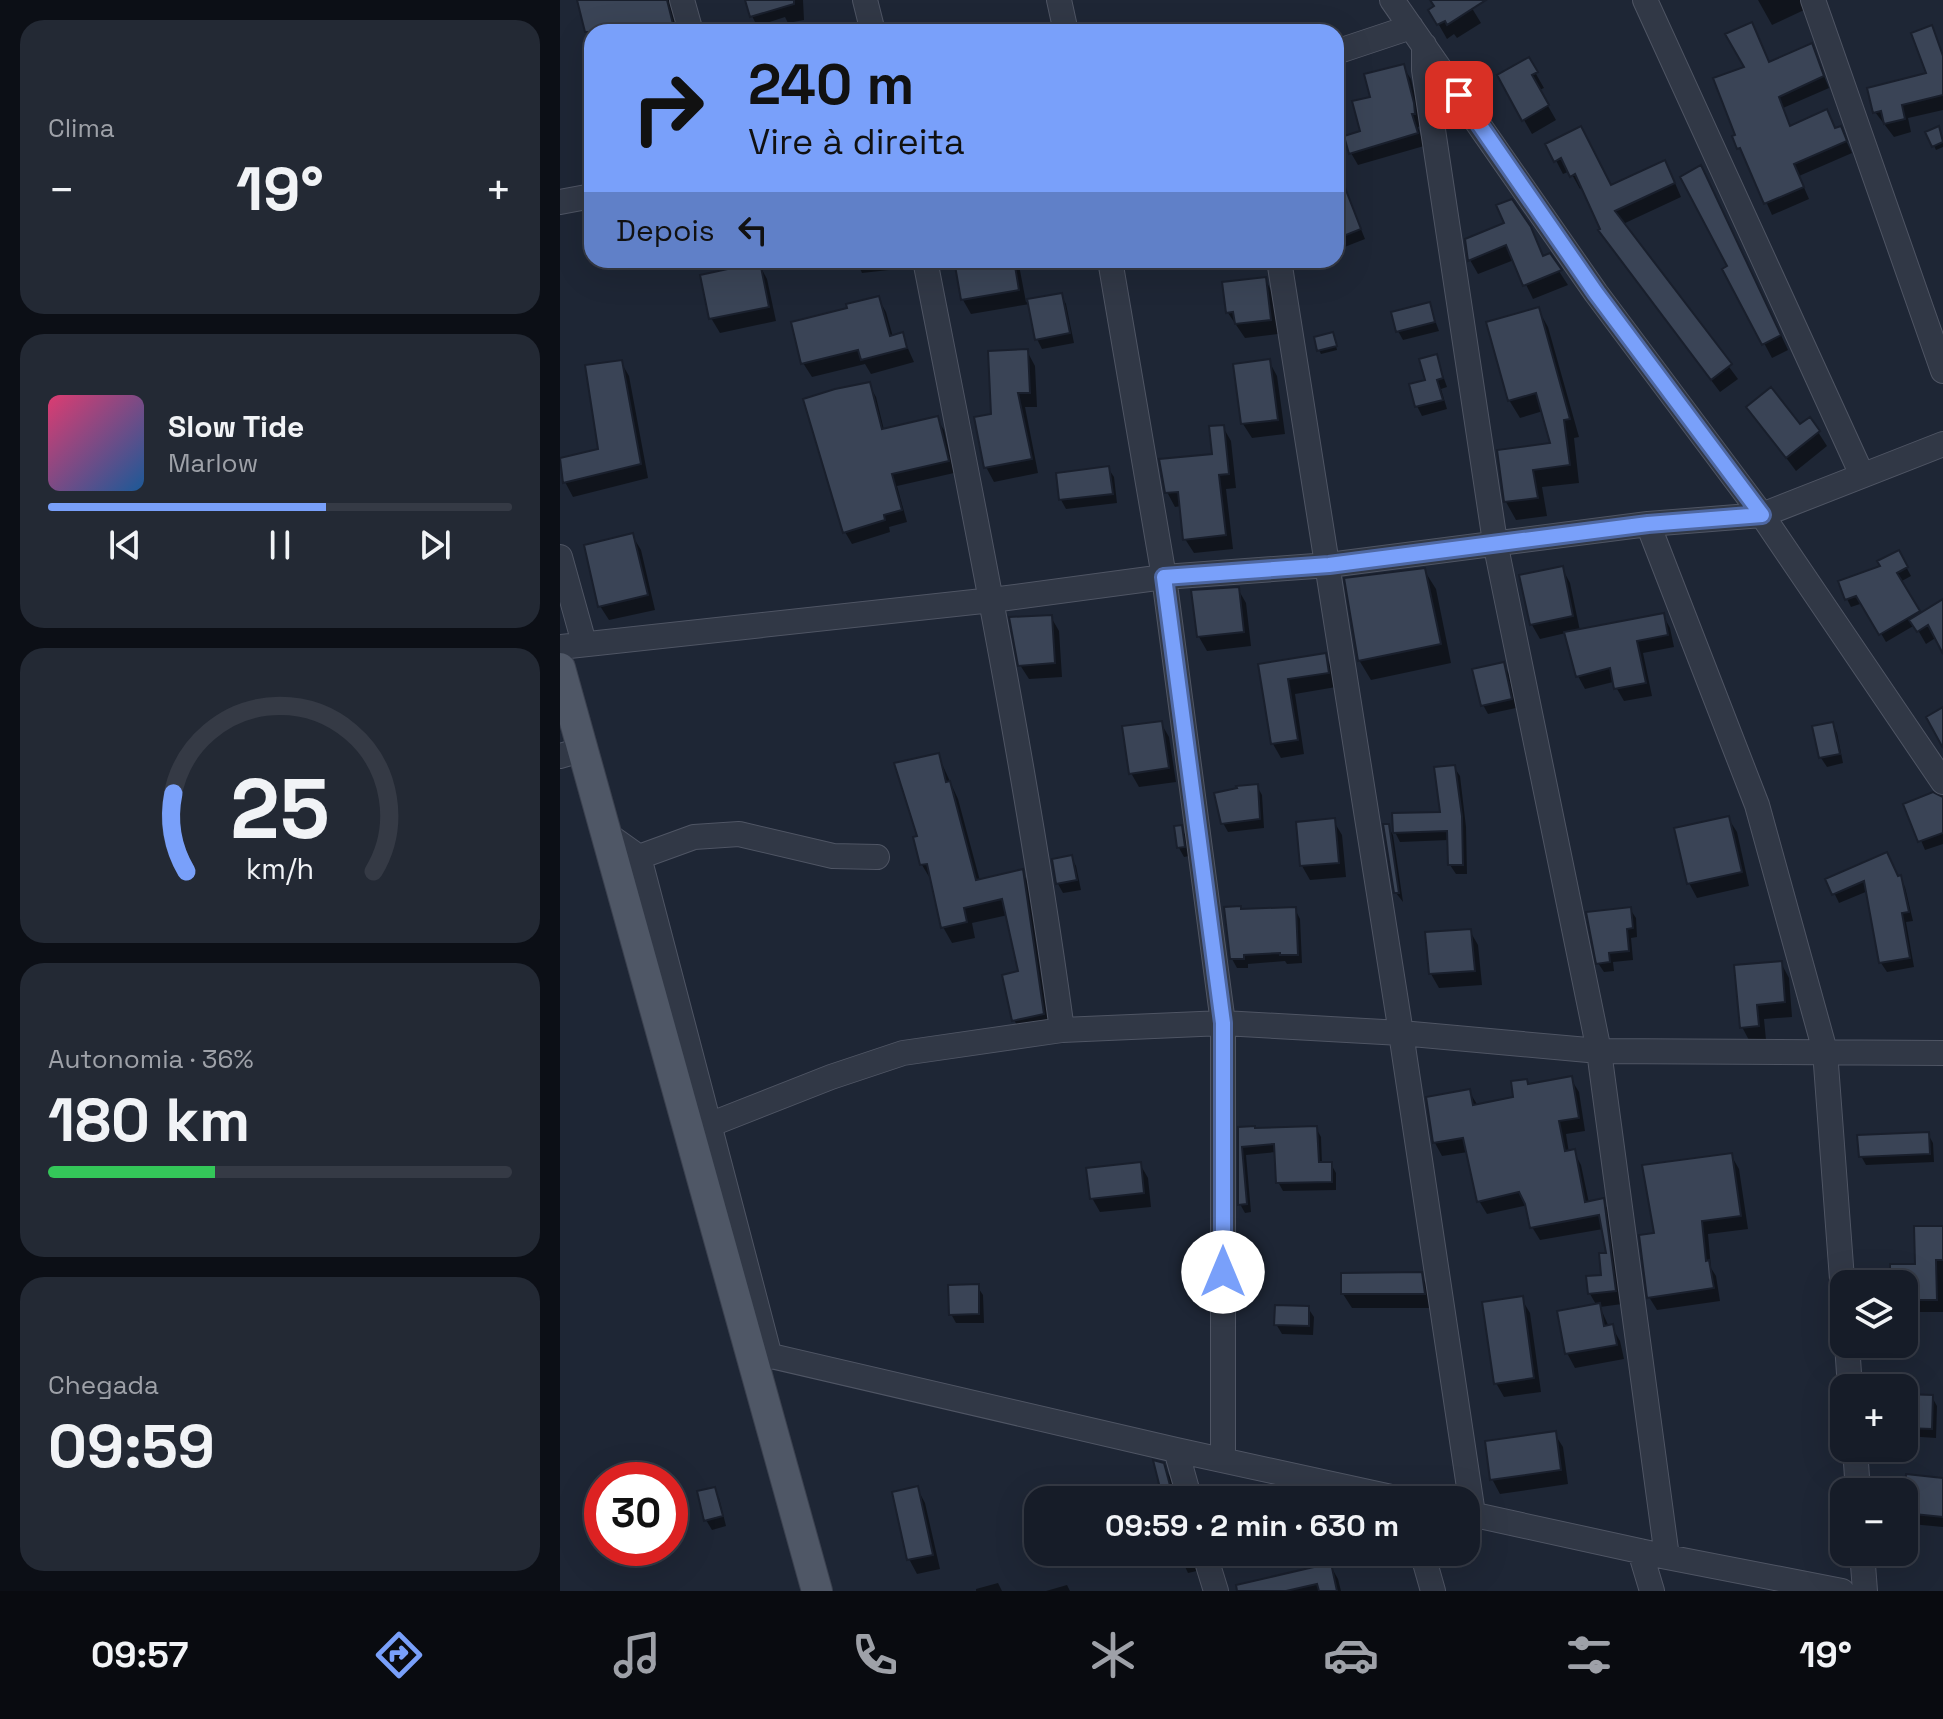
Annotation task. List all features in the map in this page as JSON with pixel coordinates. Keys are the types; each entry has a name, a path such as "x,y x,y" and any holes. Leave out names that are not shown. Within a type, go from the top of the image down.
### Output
{"main road":[{"path":"560,668 572,753 608,835 760,1354 817,1591"}],"street":[{"path":"682,0 689,24"},
{"path":"865,0 871,24"},
{"path":"1059,0 1064,24"},
{"path":"1392,0 1596,293 1762,515 1943,782"},
{"path":"1645,0 1862,475"},
{"path":"1813,0 1943,371"},
{"path":"1344,50 1418,36"},
{"path":"1418,36 1495,542 1599,1051 1667,1557"},
{"path":"560,202 584,198"},
{"path":"927,268 992,600 1062,1030"},
{"path":"1111,268 1164,577 1223,1023 1223,1459"},
{"path":"1280,268 1401,1033 1466,1486"},
{"path":"560,557 572,645 992,600 1164,577 1329,565 1648,524 1762,515 1943,444"},
{"path":"1648,524 1757,805 1825,1051 1841,1270"},
{"path":"639,857 694,837 739,834 833,856 877,857"},
{"path":"608,835 639,857 709,1125 760,1354 1343,1486"},
{"path":"709,1125 831,1077 903,1053 1062,1030 1223,1023 1401,1033 1599,1051 1943,1053"},
{"path":"1176,1450 1186,1486"},
{"path":"1480,1516 1842,1591"},
{"path":"1640,1551 1652,1591"},
{"path":"1208,1566 1216,1591"},
{"path":"1426,1566 1433,1591"},
{"path":"1863,1566 1865,1591"}],"building":[{"path":"577,0 667,0 673,24 584,24 584,28"},
{"path":"745,0 794,0 794,4 750,17"},
{"path":"1430,0 1486,0 1447,25 1445,21 1437,25 1428,10 1434,6"},
{"path":"1752,22 1769,62 1812,43 1824,76 1779,97 1790,126 1827,109 1835,128 1841,126 1847,141 1794,164 1804,187 1764,204 1740,148 1737,149 1732,136 1735,135 1713,78 1744,67 1725,34"},
{"path":"1932,25 1943,56 1943,95 1902,105 1905,119 1884,124 1881,111 1873,113 1867,88 1926,73 1911,33"},
{"path":"1529,57 1538,72 1532,75 1549,105 1522,121 1497,75"},
{"path":"1404,64 1418,133 1349,154 1344,136 1360,131 1352,101 1370,97 1364,74"},
{"path":"1581,126 1611,185 1665,160 1675,183 1615,211 1732,364 1711,380 1598,230 1575,174 1570,177 1561,158 1554,162 1545,144"},
{"path":"1939,126 1943,142 1932,147 1925,132"},
{"path":"1701,165 1781,335 1762,345 1722,269 1727,266 1680,177"},
{"path":"1344,185 1361,229 1344,236"},
{"path":"1512,199 1531,227 1543,256 1550,253 1562,270 1523,286 1506,245 1468,261 1465,239 1504,223 1496,205"},
{"path":"732,268 761,268 769,307 709,319 700,275"},
{"path":"955,268 1015,268 1019,290 961,300"},
{"path":"1266,277 1271,320 1235,324 1233,312 1226,313 1222,282"},
{"path":"1062,293 1070,333 1035,340 1027,299"},
{"path":"879,296 890,336 903,332 907,348 861,360 858,350 801,364 791,322 847,308 846,304"},
{"path":"1430,302 1435,322 1396,332 1391,312"},
{"path":"1539,307 1570,419 1564,420 1570,465 1533,470 1538,498 1504,502 1497,450 1550,443 1536,393 1508,401 1486,322"},
{"path":"1333,332 1337,346 1317,351 1314,337"},
{"path":"1028,349 1030,393 1018,393 1032,459 984,468 974,417 991,414 988,351"},
{"path":"1437,354 1443,378 1437,380 1443,400 1415,407 1409,384 1425,380 1419,359"},
{"path":"1270,359 1278,420 1241,424 1233,364"},
{"path":"622,360 641,464 563,483 560,458 598,449 585,365"},
{"path":"870,382 882,429 938,416 949,461 892,474 902,510 884,515 885,520 843,533 803,399"},
{"path":"1771,387 1800,424 1810,417 1820,431 1786,458 1746,407"},
{"path":"1224,425 1229,474 1219,475 1226,535 1183,540 1178,492 1165,493 1159,459 1212,454 1209,426"},
{"path":"1109,466 1113,494 1059,500 1056,473"},
{"path":"633,533 648,595 598,607 584,545"},
{"path":"1899,550 1908,567 1897,573 1920,611 1879,635 1856,596 1845,600 1838,581 1880,566 1877,561"},
{"path":"1563,566 1573,616 1530,625 1519,575"},
{"path":"1425,568 1441,644 1358,661 1344,578"},
{"path":"1239,587 1244,632 1197,637 1191,590"},
{"path":"1943,599 1943,654 1928,625 1917,632 1909,620"},
{"path":"1664,613 1668,635 1637,641 1646,683 1614,689 1610,668 1576,677 1564,632"},
{"path":"1052,615 1055,663 1018,666 1009,617"},
{"path":"1326,653 1329,673 1288,679 1298,740 1271,744 1258,664"},
{"path":"1504,662 1512,699 1481,706 1472,669"},
{"path":"1943,707 1943,748 1926,717"},
{"path":"1162,721 1169,768 1129,774 1122,726"},
{"path":"1833,722 1840,754 1819,758 1812,726"},
{"path":"939,753 946,782 950,781 976,880 1023,869 1044,1014 1012,1021 1002,975 1018,971 1002,899 964,908 967,922 941,928 927,864 920,865 913,837 917,836 894,763"},
{"path":"1455,765 1462,816 1463,865 1448,865 1447,831 1393,833 1392,813 1440,812 1434,767"},
{"path":"1258,784 1260,819 1221,824 1214,793 1236,786"},
{"path":"1933,792 1943,797 1943,833 1918,842 1903,804"},
{"path":"1729,816 1742,872 1687,884 1674,828"},
{"path":"1335,818 1339,863 1300,866 1296,822"},
{"path":"1383,824 1389,824 1399,893 1394,893"},
{"path":"1182,825 1185,847 1177,848 1174,826"},
{"path":"1887,852 1898,876 1901,875 1909,912 1902,913 1910,958 1879,963 1864,881 1832,895 1825,879"},
{"path":"1072,855 1077,880 1056,884 1052,859"},
{"path":"1241,906 1241,909 1296,907 1298,955 1244,955 1244,959 1230,959 1224,907"},
{"path":"1631,907 1633,928 1627,929 1629,951 1609,953 1610,962 1596,964 1586,912"},
{"path":"1471,929 1475,971 1429,974 1425,932"},
{"path":"1782,961 1785,1002 1757,1005 1759,1026 1740,1028 1734,965"},
{"path":"1572,1076 1579,1118 1559,1121 1565,1151 1575,1149 1585,1202 1604,1198 1616,1291 1588,1294 1586,1276 1601,1275 1599,1253 1606,1253 1599,1215 1530,1228 1519,1192 1477,1202 1463,1138 1433,1143 1426,1097 1470,1089 1473,1105 1513,1097 1511,1081 1527,1079 1528,1084"},
{"path":"1317,1126 1319,1162 1332,1162 1332,1182 1276,1183 1274,1144 1242,1147 1247,1204 1238,1205 1238,1127"},
{"path":"1929,1132 1930,1154 1859,1157 1857,1135"},
{"path":"1732,1153 1741,1216 1702,1221 1706,1261 1709,1260 1714,1288 1647,1298 1639,1235 1654,1233 1642,1165"},
{"path":"1141,1162 1144,1193 1090,1199 1086,1168"},
{"path":"1914,1226 1943,1226 1943,1260 1936,1260 1937,1300 1918,1300 1918,1270 1890,1270 1890,1264 1915,1264"},
{"path":"1422,1272 1425,1294 1341,1294 1341,1273"},
{"path":"979,1284 979,1314 949,1315 948,1285"},
{"path":"1523,1296 1534,1378 1494,1384 1482,1302"},
{"path":"1600,1303 1604,1326 1613,1324 1617,1345 1565,1354 1557,1311"},
{"path":"1275,1305 1309,1306 1309,1326 1274,1325"},
{"path":"1918,1394 1933,1395 1932,1429 1918,1428"},
{"path":"1556,1431 1561,1470 1490,1480 1485,1441"},
{"path":"1153,1460 1164,1463 1170,1486 1160,1486"},
{"path":"1906,1474 1943,1478 1943,1517 1918,1514 1918,1478 1906,1478"},
{"path":"918,1486 933,1555 907,1560 892,1492"},
{"path":"715,1487 723,1516 704,1521 697,1491"},
{"path":"1318,1566 1332,1566 1337,1591 1319,1591 1317,1584 1286,1591 1237,1591 1236,1585"}],"route":[{"path":"1223,1272 1223,1023 1164,577 1329,565 1680,520 1762,515 1596,293 1459,95"}]}
